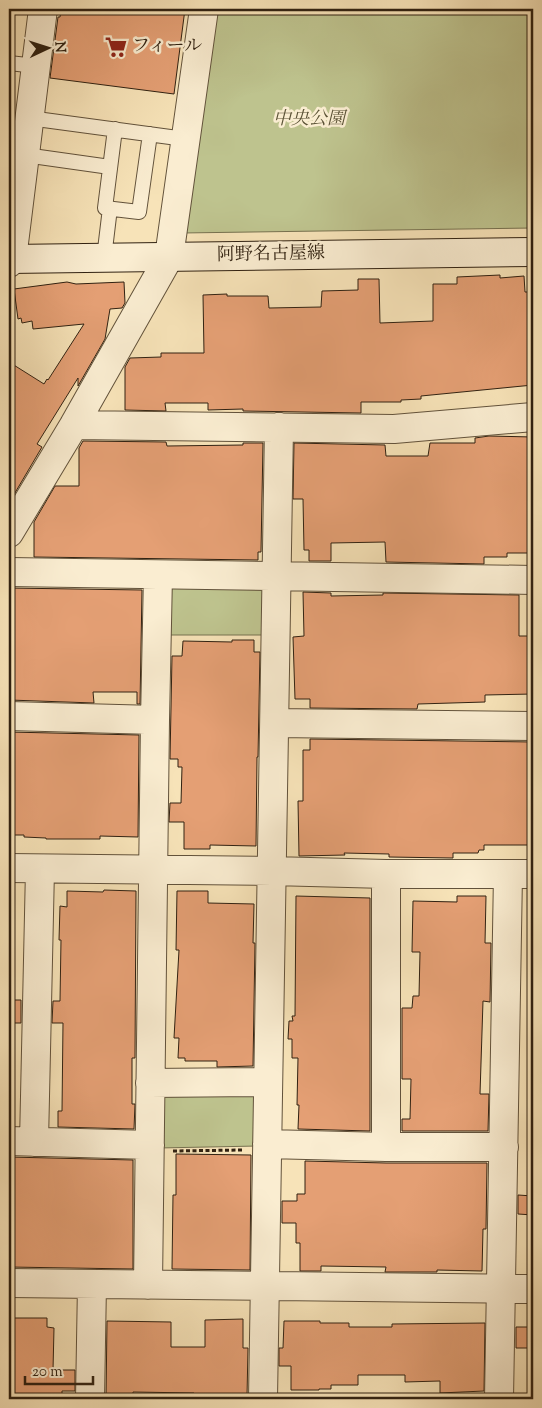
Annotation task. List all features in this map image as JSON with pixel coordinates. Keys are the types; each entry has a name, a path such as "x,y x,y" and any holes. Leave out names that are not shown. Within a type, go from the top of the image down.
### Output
{"street":[{"path":"10,260 43,9"},
{"path":"9,532 74,425 169,257 204,9"},
{"name":"阿野名古屋線","path":"10,260 533,252"},
{"path":"74,425 394,429 533,417"},
{"path":"263,1399 279,428"},
{"path":"9,572 533,580"},
{"path":"148,1285 158,575"},
{"path":"9,716 155,720"},
{"path":"275,723 533,726"},
{"path":"9,868 386,874 521,874 504,1147 500,1399"},
{"path":"40,869 21,1142 150,1148"},
{"path":"386,874 386,1147"},
{"path":"150,1083 268,1082"},
{"path":"267,1147 504,1147"},
{"path":"9,1283 533,1289"},
{"path":"90,1399 92,1284"}],"lane":[{"path":"9,63 36,66"},
{"path":"29,118 185,139"},
{"path":"115,129 105,208 139,212 150,134"},
{"path":"25,155 110,167"},
{"path":"104,258 110,208"}],"path":[{"path":"150,1148 267,1147"}],"green space":[{"name":"中央公園","path":"211,9 533,9 533,228 182,233"},
{"path":"171,581 265,590 265,635 165,635"},
{"path":"250,1089 258,1098 258,1146 158,1148 159,1096"}],"building":[{"name":"フィール","path":"61,9 185,9 174,94 50,78 58,17 60,17"},
{"path":"500,275 500,278 524,276 525,292 532,292 533,385 421,396 421,399 401,400 401,402 361,402 361,413 243,411 243,409 208,410 208,403 165,403 166,411 125,410 125,367 130,358 161,357 161,353 204,353 203,295 268,296 269,308 321,307 322,291 358,290 358,279 379,279 380,323 433,321 433,284 457,284 457,277"},
{"path":"67,282 76,284 124,282 125,303 122,308 110,309 105,339 78,386 78,378 37,444 42,447 9,503 9,362 44,384 84,324 33,329 32,321 22,323 21,318 18,319 14,289"},
{"path":"489,436 533,437 533,553 507,553 507,557 484,557 484,564 386,562 385,542 331,543 331,561 309,561 309,550 304,550 303,499 293,499 294,443 385,445 386,456 428,456 430,443 475,443 475,438"},
{"path":"83,441 166,442 167,446 263,443 261,552 258,552 258,560 34,557 34,522 55,486 79,486 79,448"},
{"path":"9,588 142,590 140,704 137,704 137,692 93,692 94,703 9,700"},
{"path":"303,592 331,593 331,596 383,595 383,593 519,595 519,636 533,636 533,694 485,695 485,702 418,704 417,709 310,708 310,699 295,699 293,637 304,636"},
{"path":"232,640 254,640 254,652 260,652 256,846 210,845 210,849 184,849 184,822 169,822 170,803 181,803 182,767 178,767 178,759 170,759 172,656 182,656 183,641 232,642"},
{"path":"9,732 139,735 138,837 100,836 100,839 46,839 24,837 24,835 9,835"},
{"path":"310,739 533,742 533,819 528,818 528,845 484,845 484,850 479,850 478,853 453,853 453,858 389,857 389,854 344,853 345,855 299,856 298,801 303,801 303,750 310,750"},
{"path":"104,890 136,891 135,1058 132,1058 132,1104 135,1104 134,1129 58,1127 58,1111 62,1111 63,1023 52,1023 53,1001 60,1001 60,906 67,907 67,891 103,892"},
{"path":"177,891 208,891 208,903 254,904 253,1066 217,1067 217,1061 185,1061 185,1058 178,1058 179,1038 174,1038 179,950 176,950"},
{"path":"296,896 370,898 370,1131 298,1129 298,1058 292,1058 292,1039 288,1039 289,1021 293,1021 292,1016 295,1016"},
{"path":"457,896 486,896 485,943 491,943 490,1002 483,1001 480,1094 489,1094 488,1131 402,1131 402,1119 410,1119 411,1079 402,1079 402,1008 412,1008 413,996 419,996 420,952 412,952 413,901 457,902"},
{"path":"9,1000 21,1000 21,1023 9,1023"},
{"path":"176,1154 251,1155 250,1270 172,1269 173,1195 176,1195"},
{"path":"9,1157 133,1160 133,1269 9,1267"},
{"path":"305,1161 487,1163 486,1229 483,1229 482,1271 385,1272 386,1267 321,1266 321,1271 300,1271 300,1243 296,1243 296,1223 282,1223 282,1201 297,1201 297,1194 305,1194"},
{"path":"518,1195 533,1196 533,1215 518,1214"},
{"path":"9,1318 47,1318 47,1327 54,1328 53,1370 75,1370 75,1391 62,1391 62,1399 9,1399"},
{"path":"243,1319 243,1348 248,1348 247,1396 233,1396 233,1399 194,1399 194,1393 133,1392 133,1399 106,1399 107,1321 171,1322 171,1347 205,1347 205,1320"},
{"path":"284,1321 349,1323 349,1327 392,1327 392,1324 485,1323 484,1391 440,1393 440,1381 405,1382 405,1375 358,1375 358,1385 331,1385 331,1389 319,1390 291,1390 291,1366 279,1366 279,1348 283,1348"},
{"path":"516,1327 533,1327 533,1348 516,1348"}],"place":[{"name":"フィール","path":"116,47"}]}
